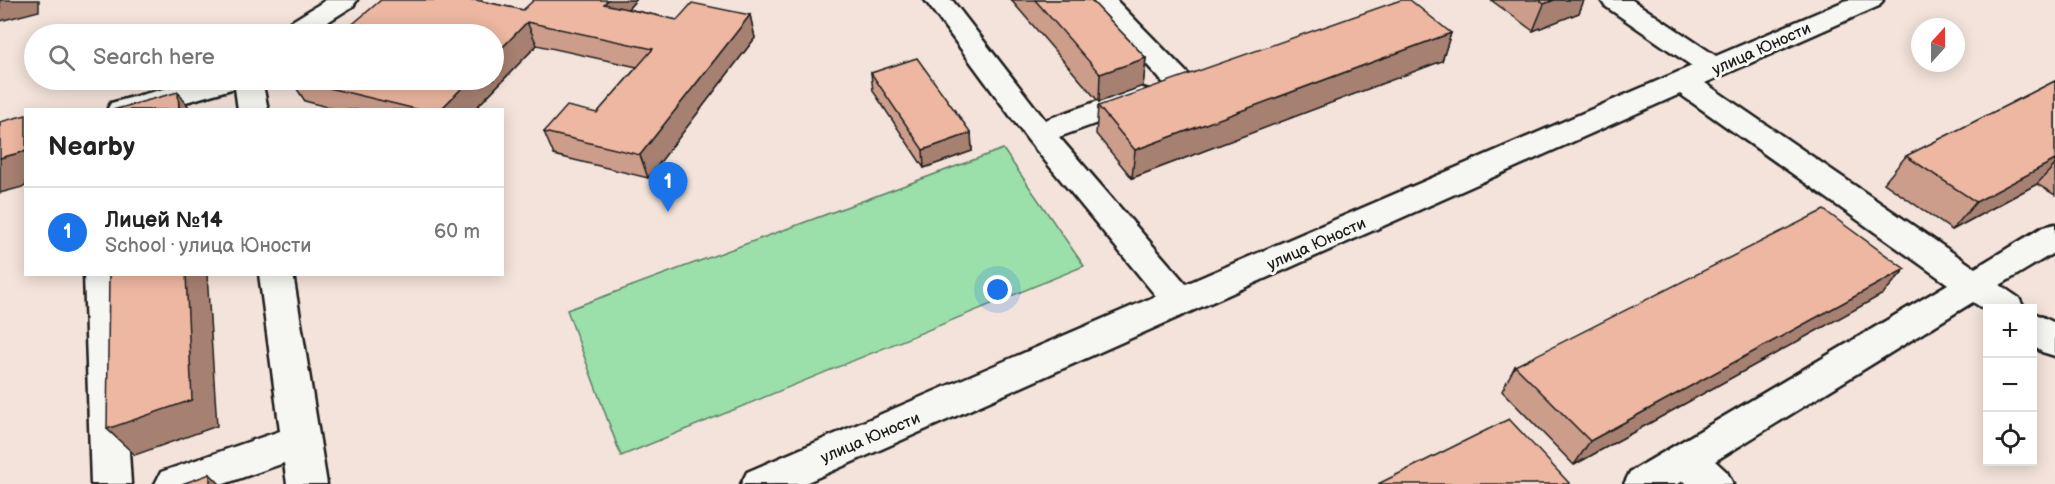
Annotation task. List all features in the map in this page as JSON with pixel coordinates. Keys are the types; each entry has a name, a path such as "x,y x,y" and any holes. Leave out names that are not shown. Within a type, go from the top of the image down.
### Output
{"street":[{"path":"307,24 344,0"},
{"path":"938,0 1039,133 1180,302"},
{"path":"1039,133 1191,79 1101,0"},
{"path":"1614,0 1714,68"},
{"name":"улица Юности","path":"761,484 1870,0"},
{"path":"1683,82 2000,304"},
{"path":"128,108 194,90"},
{"path":"249,90 252,108"},
{"path":"1644,484 1699,472 1973,285 2055,236"},
{"path":"101,276 111,484"},
{"path":"276,276 307,484"},
{"path":"2037,329 2055,342"},
{"path":"175,484 299,441"}],"green space":[{"path":"1003,149 1084,266 621,456 567,310"}],"building":[{"path":"381,0 476,0 523,10 534,0 608,0 604,4 677,20 692,3 750,15 640,155 544,132 567,106 597,113 653,49 527,22 504,46 504,24 353,24"},
{"path":"1035,0 1091,0 1146,58 1100,74"},
{"path":"1401,0 1410,0 1451,33 1135,150 1098,106"},
{"path":"1539,0 1554,0 1544,4"},
{"path":"917,58 971,133 923,150 871,73"},
{"path":"2055,81 2055,160 1976,202 1906,156"},
{"path":"337,90 460,90 442,108 412,108"},
{"path":"178,92 179,108 120,108"},
{"path":"24,116 24,152 0,158 0,122"},
{"path":"1824,210 1905,269 1590,441 1515,366"},
{"path":"109,276 186,276 192,400 107,429"},
{"path":"1509,419 1570,484 1378,484"},
{"path":"210,474 210,484 182,484"}],"place":[{"name":"Лицей №14","path":"668,212"}]}
